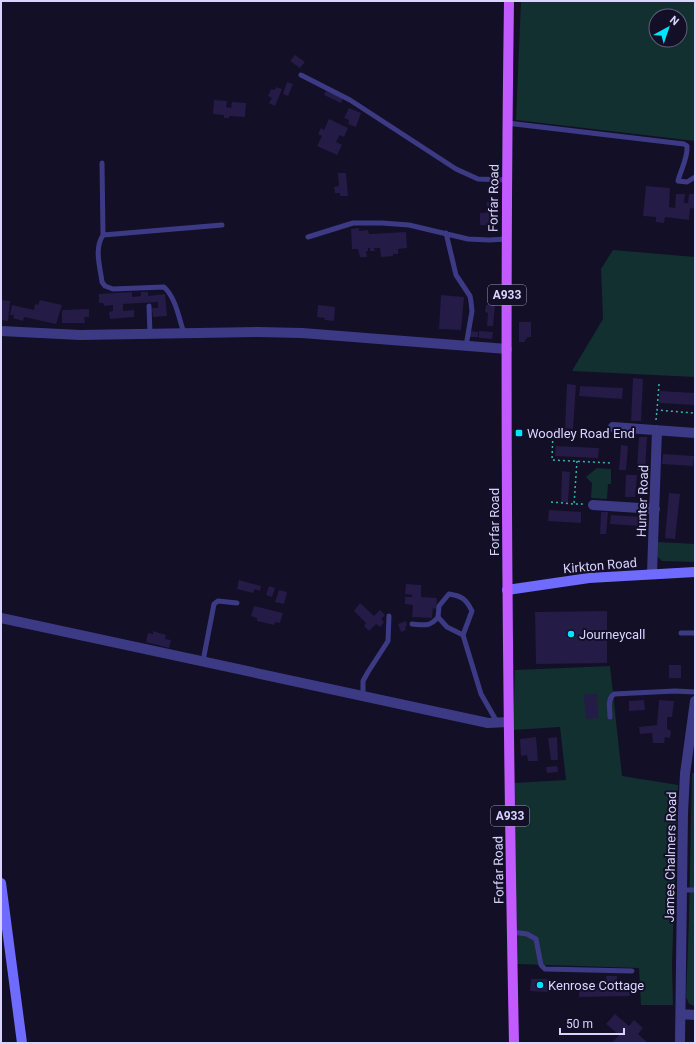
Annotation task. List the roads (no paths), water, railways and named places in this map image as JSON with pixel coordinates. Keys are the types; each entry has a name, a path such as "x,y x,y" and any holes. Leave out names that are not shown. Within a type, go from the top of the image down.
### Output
{"main road":[{"name":"Forfar Road","path":"509,1 506,180 507,590 514,1043"}],"street":[{"path":"1,331 80,335 258,332 507,349"},
{"path":"613,430 657,430 695,433"},
{"name":"Hunter Road","path":"652,573 657,430"},
{"path":"593,505 655,509"},
{"name":"Kirkton Road","path":"507,590 589,578 652,573 695,572"},
{"path":"1,618 488,723 508,722"},
{"name":"James Chalmers Road","path":"680,1043 683,813 692,748 695,701"},
{"path":"1,883 22,1043"},
{"path":"681,1014 695,1015"}],"lane":[{"path":"301,74 350,100 456,169 478,179 506,180"},
{"path":"507,123 684,144 686,146 687,158 682,166 678,181 687,182 695,177"},
{"path":"102,163 103,235 99,241 98,248 102,282 105,286 113,289 164,287 172,299 184,333"},
{"path":"308,236 353,223 382,223 409,225 468,239 506,239"},
{"path":"103,235 222,225"},
{"path":"446,233 456,275 470,296 472,302 472,311 466,346"},
{"path":"149,306 150,334"},
{"path":"412,624 427,625 434,622 438,616 439,606 449,594 459,596 468,602 472,611 463,635 482,694 497,722"},
{"path":"203,661 214,604 218,601 237,603"},
{"path":"363,696 364,681 368,672 388,641 389,616"},
{"path":"438,616 447,627 463,635"},
{"path":"681,633 695,633"},
{"path":"610,716 610,700 611,696 614,694 675,691 695,692"},
{"path":"682,890 695,890"},
{"path":"512,932 528,934 536,940 540,965 545,969 632,971"}],"place":[{"name":"Woodley Road End","path":"519,433"},
{"name":"Journeycall","path":"571,634"},
{"name":"Kenrose Cottage","path":"540,985"}]}
